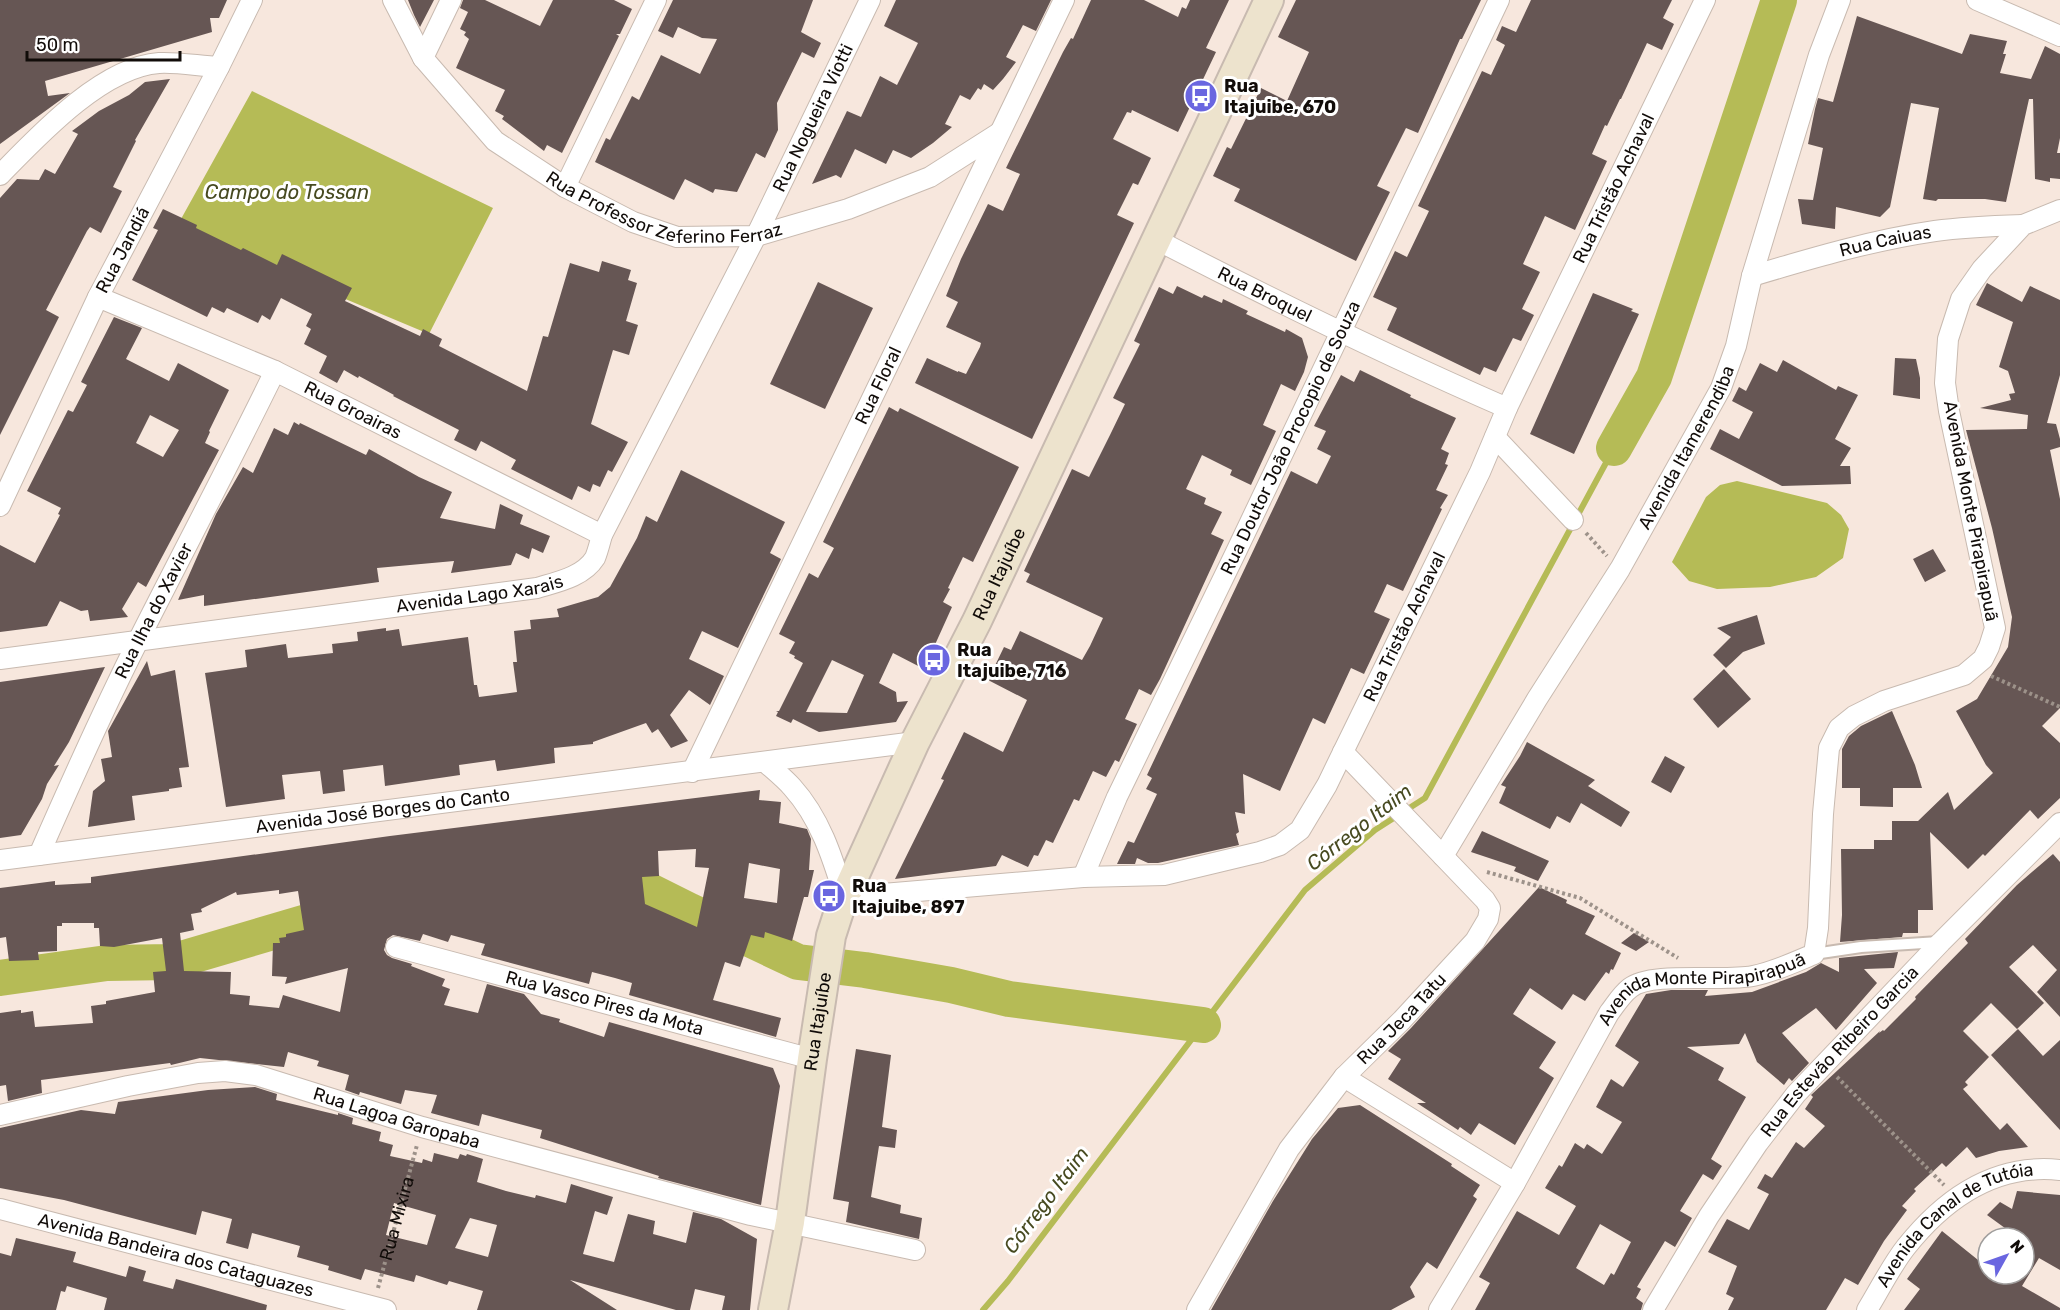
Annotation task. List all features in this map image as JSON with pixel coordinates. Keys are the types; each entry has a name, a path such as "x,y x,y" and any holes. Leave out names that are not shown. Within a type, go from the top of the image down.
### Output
{"main road":[{"name":"Rua Itajuíbe","path":"773,1310 790,1222 831,936 844,895 915,742 977,621 1269,0"}],"street":[{"name":"Rua Jandiá","path":"0,506 98,297 252,0"},
{"name":"Rua Professor Zeferino Ferraz","path":"393,0 423,58 495,141 565,187 633,222 677,237 756,236 848,210 930,177 999,133"},
{"path":"423,58 452,0"},
{"path":"565,187 656,0"},
{"name":"Rua Nogueira Viotti","path":"756,236 870,0"},
{"name":"Rua Floral","path":"692,772 1064,0"},
{"name":"Rua Doutor João Procopio de Souza","path":"1083,877 1117,797 1499,0"},
{"name":"Rua Tristão Achaval","path":"844,895 871,895 1083,877 1164,875 1260,852 1280,845 1300,830 1327,785 1480,472 1507,408 1705,0"},
{"name":"Avenida Itamerendiba","path":"1446,859 1537,699 1620,568 1716,396 1736,345 1752,276 1819,56 1840,0"},
{"path":"1977,0 2060,36"},
{"path":"0,175 62,116 100,86 126,72 158,63 219,67"},
{"name":"Avenida Monte Pirapirapuã","path":"1439,1310 1515,1183 1619,998 1631,987 1648,980 1753,976 1787,966 1814,954 1818,928 1823,814 1829,748 1839,728 1854,716 1884,701 1964,675 1983,659 1995,628 1949,411 1945,383 1948,339 1961,299 1982,269 2023,225 2060,210"},
{"name":"Rua Caiuas","path":"1752,276 1839,250 1933,231 1973,226 2023,225"},
{"name":"Avenida Lago Xarais","path":"0,659 537,588 569,579 587,567 595,558 602,535 756,236"},
{"name":"Rua Broquel","path":"1155,239 1418,369 1507,408"},
{"name":"Rua Groairas","path":"98,297 275,371 602,535"},
{"name":"Rua Ilha do Xavier","path":"39,855 138,640 275,371"},
{"path":"1495,437 1573,520"},
{"name":"Avenida José Borges do Canto","path":"0,860 915,742"},
{"name":"Rua Jeca Tatu","path":"1197,1310 1289,1149 1344,1077 1402,1020 1475,941 1488,919 1488,904 1343,752"},
{"path":"765,762 792,788 812,814 829,847 844,895"},
{"name":"Rua Estevão Ribeiro Garcia","path":"1659,1306 1709,1216 1758,1143 1796,1094 1941,942 2060,823"},
{"name":"Rua Vasco Pires da Mota","path":"396,947 812,1059"},
{"name":"Rua Lagoa Garopaba","path":"0,1115 128,1086 198,1073 225,1071 256,1075 422,1127 751,1215 915,1250"},
{"path":"1344,1077 1515,1183"},
{"name":"Avenida Canal de Tutóia","path":"1867,1310 1904,1248 1932,1217 1956,1197 1982,1182 2013,1172 2060,1170"},
{"name":"Avenida Bandeira dos Cataguazes","path":"0,1209 377,1309"}],"lane":[{"path":"1814,954 1860,947 1941,942"}],"path":[{"path":"1974,668 2060,707"},
{"path":"1446,859 1580,898 1710,978"},
{"path":"1824,1064 1956,1197"},
{"name":"Rua Mixira","path":"377,1309 422,1127"}],"water":[{"name":"Campo do Tossan","path":"252,91 493,208 429,334 176,228"},
{"path":"1737,481 1827,503 1841,515 1849,529 1843,558 1816,577 1770,587 1717,589 1689,581 1672,562 1706,497 1720,485"}],"building":[{"path":"0,0 227,0 219,18 210,18 212,32 45,81 48,96 70,93 0,144"},
{"path":"408,0 434,0 420,27 414,15"},
{"path":"463,0 485,0 540,26 553,0 614,0 632,9 620,34 616,34 619,36 562,153 547,145 544,151 502,119 504,116 495,111 505,90 456,68 469,39 464,35 466,32 460,29 468,12 460,8"},
{"path":"673,0 813,0 801,32 821,43 814,58 802,52 777,103 778,130 765,158 756,153 737,192 715,189 713,193 685,179 674,200 595,162 606,138 610,140 632,96 639,100 661,55 700,74 717,39 702,38 678,27 673,38 658,31"},
{"path":"896,0 1051,0 1036,31 1023,25 1006,57 1016,62 1003,79 993,90 984,84 981,90 978,88 970,100 960,95 945,124 952,127 933,143 911,158 893,150 886,164 855,149 841,178 836,175 812,184 847,111 861,117 880,76 897,85 918,43 884,26"},
{"path":"1091,0 1144,0 1178,17 1182,7 1186,9 1190,0 1229,0 1206,48 1216,52 1178,132 1132,110 1131,113 1127,112 1113,139 1151,158 1138,185 1133,183 1117,215 1134,223 1032,439 915,383 927,358 966,374 980,347 981,343 946,327 958,302 946,296 988,204 1003,211 1020,174 1006,168"},
{"path":"1296,0 1481,0 1460,39 1418,133 1406,128 1377,186 1390,192 1356,261 1234,201 1240,189 1213,176 1227,147 1231,149 1261,88 1287,101 1309,52 1278,37"},
{"path":"1531,0 1672,0 1663,18 1674,24 1662,50 1647,43 1621,99 1607,126 1605,125 1592,154 1607,161 1575,230 1545,216 1523,264 1540,272 1522,309 1534,315 1521,341 1513,338 1496,372 1484,367 1480,375 1387,330 1397,308 1373,297 1395,251 1407,257 1429,211 1418,206 1482,71 1491,75 1505,45 1496,40 1502,26 1516,32"},
{"path":"1857,16 1962,54 1970,34 2007,41 2003,54 2006,54 2000,73 2031,79 2045,46 2060,54 2060,138 2057,153 2060,153 2060,179 2050,178 2050,182 2035,179 2033,99 2029,99 2006,202 1985,199 1938,199 1936,201 1923,199 1939,108 1911,103 1890,207 1880,217 1836,207 1835,229 1802,224 1798,199 1813,200 1823,148 1808,144 1815,109 1818,98 1833,102"},
{"path":"170,79 135,140 113,187 122,191 101,233 90,227 87,231 46,310 59,317 0,435 0,198 17,179 39,180 45,169 55,174 78,134 72,131 99,111 129,95 145,82"},
{"path":"163,209 241,250 243,248 277,265 282,254 352,288 345,301 420,336 423,329 442,339 439,346 527,391 543,336 548,337 570,263 599,272 602,261 631,270 628,280 637,283 626,321 638,325 629,355 613,350 591,424 628,442 612,472 608,470 600,487 593,484 590,492 578,486 572,500 511,469 516,460 481,441 476,451 454,440 459,430 359,376 358,378 344,370 337,383 319,373 327,356 304,344 311,329 306,326 312,314 281,298 270,320 262,315 258,323 227,308 224,313 212,307 207,317 132,280 158,230 153,228"},
{"path":"818,282 873,308 825,409 770,384"},
{"path":"1987,283 2022,302 2030,286 2060,300 2060,375 2047,423 2056,424 2060,439 2060,447 2050,450 2060,499 2060,708 2042,726 2060,743 2060,798 2038,819 2030,810 1985,856 1983,854 1968,869 1930,832 1933,910 1918,910 1918,933 1903,933 1902,937 1840,942 1841,849 1874,849 1874,840 1892,840 1892,821 1918,821 1948,792 1954,810 1993,773 1986,765 1956,711 1977,699 2008,647 2012,617 1992,528 1966,430 2027,429 2028,415 1980,408 2011,400 2009,394 2015,393 2008,371 1999,367 2013,322 1976,305"},
{"path":"1177,286 1202,298 1204,295 1222,303 1223,299 1248,311 1246,314 1285,332 1286,329 1302,338 1308,357 1295,391 1281,384 1263,425 1276,431 1251,485 1230,475 1232,470 1202,455 1186,489 1206,498 1204,504 1222,512 1211,534 1224,540 1160,679 1151,695 1139,689 1125,719 1137,724 1119,762 1115,760 1106,777 1093,771 1079,801 1074,799 1053,843 1046,840 1038,856 1034,855 1028,867 1002,855 996,866 895,879 944,780 941,779 964,732 1003,752 1027,700 988,680 1004,647 1011,650 1020,631 1082,660 1090,646 1103,618 1026,582 1030,574 1024,571 1072,469 1089,477 1125,404 1113,398 1140,344 1134,341 1159,287 1173,294"},
{"path":"1593,293 1633,309 1631,311 1639,314 1574,454 1530,434"},
{"path":"114,317 142,328 126,359 169,381 178,363 229,390 205,443 219,450 146,587 138,582 122,609 128,617 90,621 88,610 81,611 60,601 47,626 0,632 0,545 35,563 60,515 58,514 61,508 27,491 68,410 73,412 87,385 81,382","holes":["150,415 179,430 163,457 136,443"]},
{"path":"1895,358 1916,359 1920,378 1920,399 1893,395"},
{"path":"1783,360 1836,390 1838,386 1858,395 1835,439 1851,448 1840,466 1850,466 1851,484 1782,486 1710,449 1720,429 1739,439 1753,412 1732,401 1739,387 1746,391 1760,363 1777,372"},
{"path":"1360,370 1456,418 1441,449 1449,453 1445,464 1448,465 1436,490 1448,495 1403,591 1387,584 1374,612 1390,619 1364,674 1351,668 1325,724 1313,718 1280,791 1243,774 1245,814 1235,812 1239,845 1158,863 1148,863 1137,858 1135,864 1117,864 1128,841 1134,843 1157,794 1146,789 1152,778 1147,775 1291,471 1317,484 1331,456 1317,449 1326,431 1314,426 1341,375 1354,382"},
{"path":"889,407 898,412 900,408 1019,467 973,562 963,557 948,588 950,589 943,602 952,607 924,669 893,653 879,683 896,692 897,702 908,701 896,722 819,732 793,719 791,723 776,716 778,712 776,711 779,711 803,663 789,653 795,642 779,634 809,573 818,578 834,548 823,542","holes":["832,660 864,675 847,713 806,712"]},
{"path":"294,422 366,455 369,449 419,477 452,492 440,518 495,529 500,504 523,515 520,524 550,536 543,553 532,548 529,559 516,553 511,565 451,573 454,561 377,568 379,582 204,606 204,595 178,600 216,514 243,467 253,473 274,428 288,435"},
{"path":"681,470 785,522 770,553 781,559 738,648 702,631 689,659 724,676 710,705 689,690 670,715 688,741 671,748 658,729 652,733 646,723 593,742 593,744 554,748 555,763 497,771 495,760 459,765 460,775 385,786 383,765 343,770 345,791 323,794 320,771 282,775 285,799 226,807 205,673 247,667 245,650 286,644 288,658 333,653 332,644 358,641 357,632 386,628 386,631 399,629 402,646 468,637 474,685 477,685 479,697 517,692 513,662 517,662 514,631 531,629 530,620 559,617 557,609 598,597 610,587 637,538 646,516 657,522"},
{"path":"1933,549 1946,571 1925,582 1913,559"},
{"path":"1757,615 1765,644 1743,652 1726,668 1713,655 1731,637 1717,628"},
{"path":"147,661 151,676 175,670 189,767 179,768 182,787 132,796 135,820 88,827 93,791 105,781 101,759 112,757 108,731"},
{"path":"105,667 69,742 54,766 59,765 47,784 42,799 21,835 0,838 0,682"},
{"path":"1724,669 1751,699 1718,728 1693,699"},
{"path":"1892,711 1915,765 1922,788 1893,788 1893,807 1860,806 1860,788 1842,788 1842,749 1849,736 1861,726"},
{"path":"1527,742 1595,780 1588,786 1630,812 1621,827 1581,803 1570,823 1557,816 1550,829 1499,803 1506,787 1501,785"},
{"path":"1665,756 1685,767 1671,793 1651,782"},
{"path":"760,790 759,800 781,802 779,823 807,829 811,839 809,870 814,870 808,897 804,897 792,941 765,932 764,938 751,935 740,967 725,962 713,1000 781,1018 776,1037 629,995 632,983 615,978 592,972 589,984 481,955 485,944 451,935 448,942 423,934 420,941 393,935 387,939 384,950 392,958 445,979 442,986 450,989 444,1005 478,1013 487,984 524,994 541,1014 560,1019 559,1022 604,1037 609,1022 773,1068 780,1086 761,1205 658,1178 659,1176 540,1138 542,1130 482,1114 479,1126 431,1113 437,1095 405,1090 401,1104 360,1092 359,1095 345,1090 349,1075 317,1066 319,1061 288,1052 284,1067 200,1058 171,1065 170,1063 41,1080 42,1093 8,1101 6,1085 0,1086 0,1013 33,1011 35,1027 93,1023 91,1006 155,992 153,972 166,971 162,938 114,947 100,946 99,928 94,928 94,923 62,923 62,926 57,926 57,951 38,952 39,960 9,961 6,937 0,938 0,888 55,881 55,885 91,883 91,877 390,836","holes":["696,849 695,867 709,868 697,927 645,904 642,877 659,876 658,851","749,863 780,869 777,903 744,898","279,890 279,894 298,891 304,930 286,934 286,937 279,938 280,943 273,943 272,976 287,977 285,984 348,968 340,1012 283,995 279,1008 249,1005 250,996 230,994 231,972 184,971 180,933 194,930 191,914 202,912 201,909 236,892 237,895"]},
{"path":"1482,831 1549,861 1538,881 1514,871 1516,867 1471,852"},
{"path":"2053,854 2060,862 2060,1017 2037,992 2057,970 2033,945 2009,967 2044,1003 2017,1029 1991,1003 1963,1031 1989,1057 1965,1082 1968,1085 1963,1089 2000,1130 2007,1123 2028,1147 1999,1151 1976,1158 1967,1147 1946,1167 1942,1163 1914,1189 1916,1191 1902,1206 1907,1210 1884,1241 1858,1285 1845,1278 1826,1310 1728,1310 1734,1298 1726,1294 1737,1266 1708,1252 1727,1219 1749,1230 1769,1194 1757,1188 1765,1174 1772,1178 1796,1142 1804,1148 1825,1126 1805,1109 1813,1097 1811,1095 1880,1031 1879,1033 1884,1031 1968,943 1965,939 2017,885"},
{"path":"1539,887 1595,916 1585,934 1621,953 1613,970 1611,969 1609,974 1606,972 1585,1001 1573,994 1562,1010 1530,988 1513,1014 1556,1042 1539,1068 1554,1078 1515,1145 1479,1123 1471,1135 1460,1127 1458,1130 1417,1103 1426,1103 1388,1079 1401,1059 1388,1051"},
{"path":"1634,933 1649,942 1636,951 1621,943"},
{"path":"1898,952 1894,968 1864,969 1877,983 1836,1030 1816,1008 1782,1033 1809,1063 1792,1081 1789,1078 1784,1085 1757,1062 1745,1033 1739,1044 1687,1047 1724,1068 1718,1080 1746,1097 1711,1159 1722,1166 1713,1180 1703,1174 1680,1211 1692,1218 1675,1247 1665,1241 1637,1287 1641,1289 1636,1298 1643,1303 1641,1310 1475,1310 1490,1283 1479,1277 1517,1211 1559,1235 1576,1206 1545,1188 1559,1165 1562,1167 1575,1143 1584,1149 1587,1144 1602,1154 1622,1122 1596,1107 1611,1079 1623,1087 1639,1062 1615,1046 1646,994 1671,990 1708,990 1705,996 1752,992 1806,972 1821,963 1839,972 1839,958","holes":["1600,1224 1631,1242 1614,1275 1611,1273 1604,1285 1576,1268"]},
{"path":"2018,1029 2043,1056 2060,1040 2060,1130 1991,1055"},
{"path":"856,1049 891,1055 882,1127 897,1130 895,1148 879,1146 871,1197 901,1205 900,1213 922,1218 919,1239 846,1222 849,1202 833,1199"},
{"path":"255,1087 277,1094 276,1100 353,1118 352,1124 381,1132 379,1141 393,1145 390,1156 422,1163 423,1159 432,1162 434,1153 458,1159 460,1154 466,1156 467,1154 483,1159 477,1182 506,1191 535,1198 536,1195 566,1203 571,1184 613,1197 607,1215 595,1211 583,1254 614,1262 628,1214 655,1221 653,1234 686,1243 693,1212 721,1219 757,1239 750,1310 722,1310 725,1296 695,1289 690,1310 676,1310 570,1280 617,1310 477,1310 483,1291 449,1281 447,1285 416,1275 414,1282 365,1269 361,1280 328,1270 329,1266 297,1257 300,1246 252,1233 248,1249 226,1243 232,1219 202,1211 196,1235 64,1200 0,1188 0,1128 81,1110 115,1114 118,1102 208,1090","holes":["394,1203 436,1215 427,1245 386,1235","470,1218 497,1225 488,1257 455,1248"]},
{"path":"1360,1105 1452,1164 1451,1166 1480,1185 1473,1196 1477,1199 1437,1269 1427,1262 1410,1287 1415,1297 1391,1310 1211,1310 1273,1201 1312,1139 1338,1108"},
{"path":"2017,1191 2060,1195 2060,1270 2039,1258 2036,1263 2036,1226 2002,1226 1987,1215 2000,1202 2012,1209"},
{"path":"1942,1231 1976,1258 1976,1286 2022,1286 2060,1310 1904,1310 1920,1289 1907,1279"},
{"path":"16,1238 76,1252 73,1262 126,1277 129,1266 146,1271 143,1281 173,1289 176,1279 267,1305 266,1310 104,1310 107,1298 67,1286 65,1292 61,1291 56,1310 0,1310 0,1253 11,1256"}],"waterway":[{"path":"1614,448 1654,377 1779,0"},
{"name":"Córrego Itaim","path":"983,1310 1008,1281 1305,890 1375,830 1425,798 1614,448"},
{"path":"595,878 646,889 798,962 865,970 951,985 1009,999 1203,1025"},
{"path":"0,978 107,963 171,962 351,909"}],"place":[{"name":"Rua Itajuibe, 670","path":"1201,96"},
{"name":"Rua Itajuibe, 716","path":"934,660"},
{"name":"Rua Itajuibe, 897","path":"829,896"}]}
